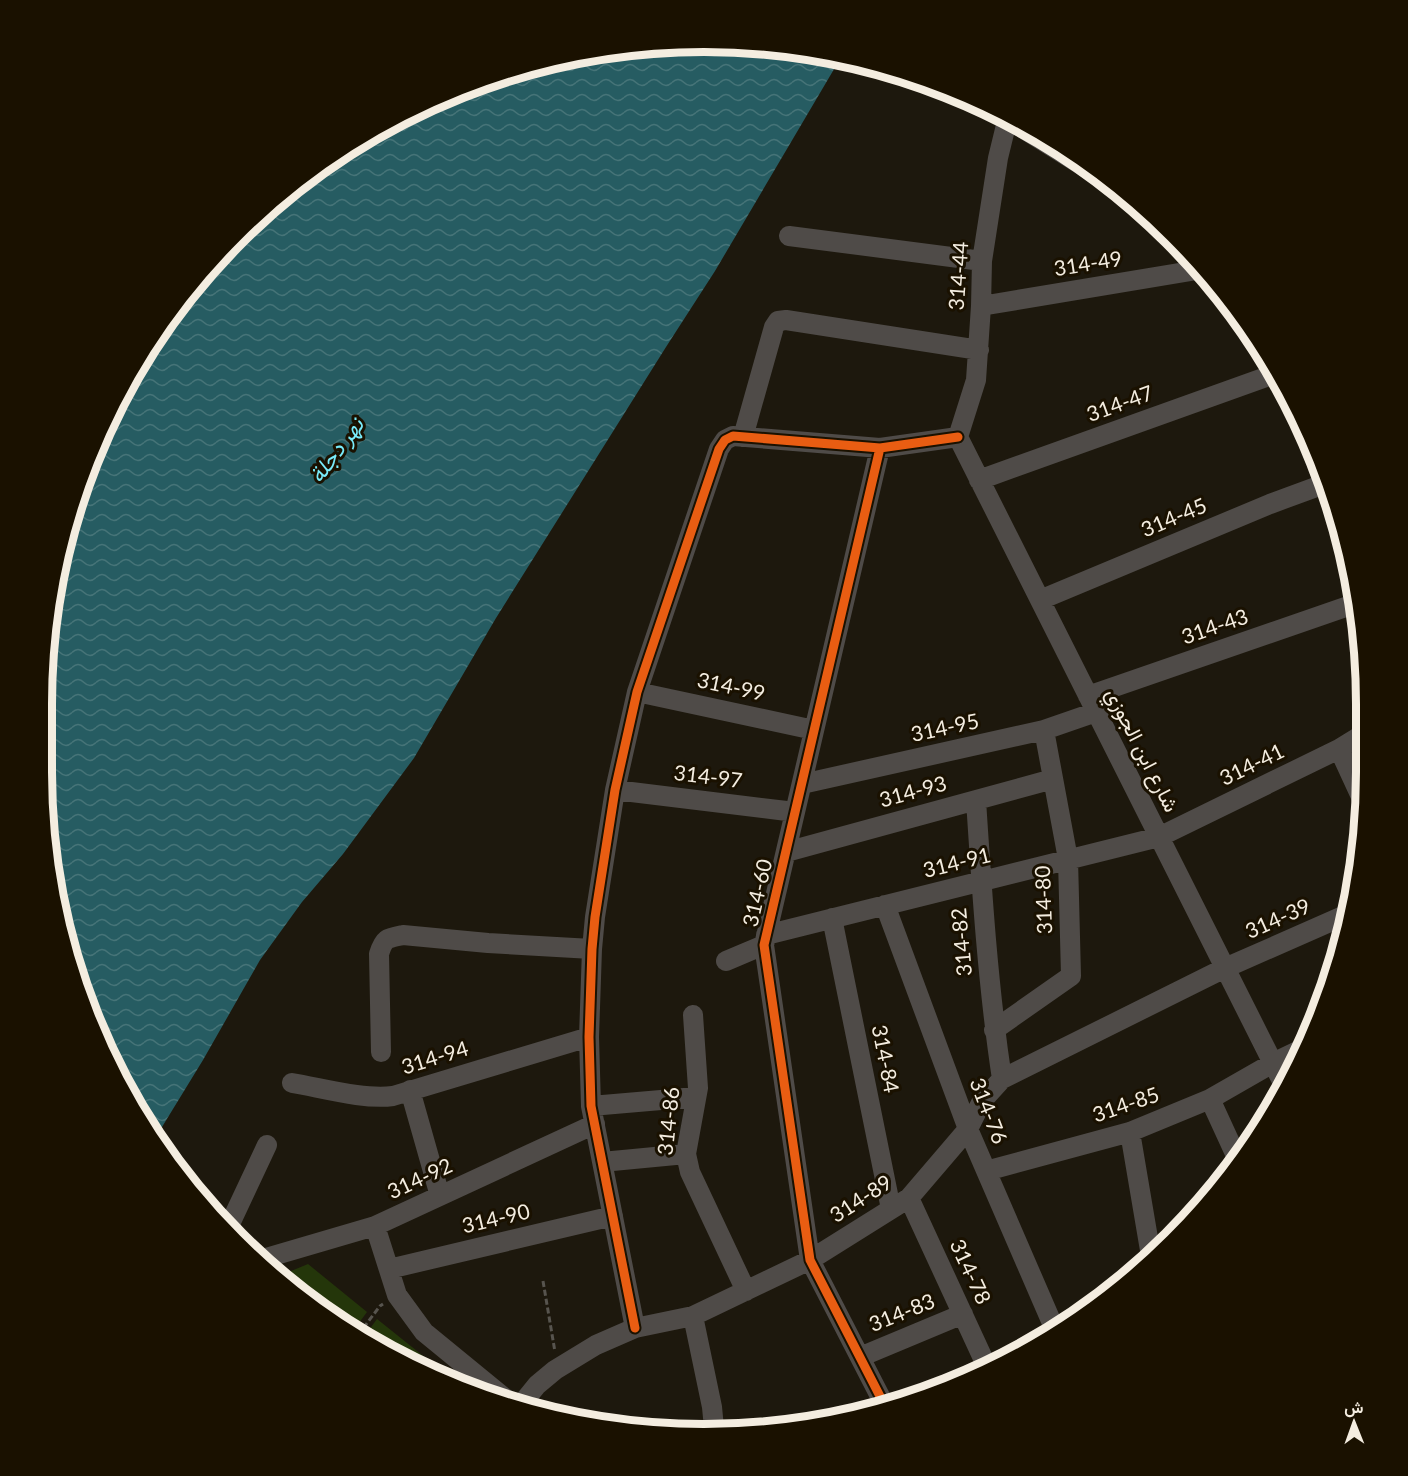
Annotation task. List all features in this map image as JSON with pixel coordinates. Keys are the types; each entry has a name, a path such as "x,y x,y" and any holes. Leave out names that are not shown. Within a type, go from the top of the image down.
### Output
{"street":[{"name":"314-44","path":"958,437 976,380 982,261 998,158 1006,127"},
{"path":"789,236 982,261"},
{"name":"314-49","path":"981,306 1191,271"},
{"path":"743,437 774,327 778,321 786,320 979,350"},
{"name":"314-47","path":"979,480 1267,377"},
{"path":"635,1328 593,1115 589,1037 595,917 615,790 637,692 719,449 724,440 733,436 880,448 958,437"},
{"name":"شارع ابن الجوزي","path":"958,437 1280,1076"},
{"name":"314-60","path":"880,448 765,940 810,1260 881,1399"},
{"name":"314-45","path":"1040,600 1318,487"},
{"name":"314-43","path":"1092,704 1348,606"},
{"name":"314-99","path":"637,692 814,730"},
{"name":"314-95","path":"802,784 1044,730 1092,704"},
{"name":"314-80","path":"994,1030 1071,976 1068,859 1044,730"},
{"name":"314-41","path":"1159,837 1356,739"},
{"path":"1339,749 1355,785"},
{"name":"314-93","path":"786,852 1053,779"},
{"name":"314-97","path":"615,790 795,812"},
{"name":"314-82","path":"976,800 994,1030 1002,1079"},
{"name":"314-91","path":"726,961 765,940 832,918 1159,837"},
{"name":"314-76","path":"885,905 968,1129 1052,1323"},
{"name":"314-84","path":"832,918 891,1209"},
{"name":"314-39","path":"1225,968 1338,918"},
{"path":"381,1052 379,954 383,942 389,937 403,935 592,949"},
{"name":"314-89","path":"526,1398 537,1385 558,1368 596,1345 635,1328 693,1316 810,1260 909,1198 968,1129 982,1101 1002,1079 1225,968"},
{"name":"314-86","path":"693,1015 698,1088 686,1154 690,1172 746,1291"},
{"name":"314-94","path":"292,1083 381,1097 393,1096 589,1037"},
{"name":"314-85","path":"986,1171 1130,1131 1210,1099 1291,1055"},
{"path":"410,1090 440,1196"},
{"path":"593,1115 696,1097"},
{"path":"1210,1099 1234,1151"},
{"name":"314-92","path":"269,1257 375,1226 440,1196 593,1115"},
{"path":"1130,1131 1150,1247"},
{"path":"232,1221 267,1146"},
{"path":"602,1162 686,1154"},
{"name":"314-78","path":"909,1198 984,1360"},
{"name":"314-90","path":"389,1269 613,1216"},
{"path":"375,1226 398,1295 424,1332 493,1388"},
{"name":"314-83","path":"860,1357 963,1314"},
{"path":"693,1316 714,1424"}],"path":[{"path":"543,1281 558,1368"},
{"path":"364,1327 380,1306 398,1295"}],"green space":[{"path":"308,1264 367,1312 358,1324 287,1273"},
{"path":"377,1319 433,1364 416,1356 369,1330"}],"water":[{"name":"نهر دجلة","path":"704,52 747,54 836,66 715,271 496,618 414,758 260,960 160,1130 120,1060 87,981 65,899 54,815 52,704 58,619 65,577 87,495 102,455 140,378 162,342 214,274 274,214 342,162 378,140 455,102 495,87 577,65 661,54"}],"cycle path":[{"path":"635,1328 591,1106 589,1037 595,917 615,790 637,692 719,449 725,440 733,436 880,448 958,437"},
{"path":"880,448 764,945 810,1260 881,1399"}]}
